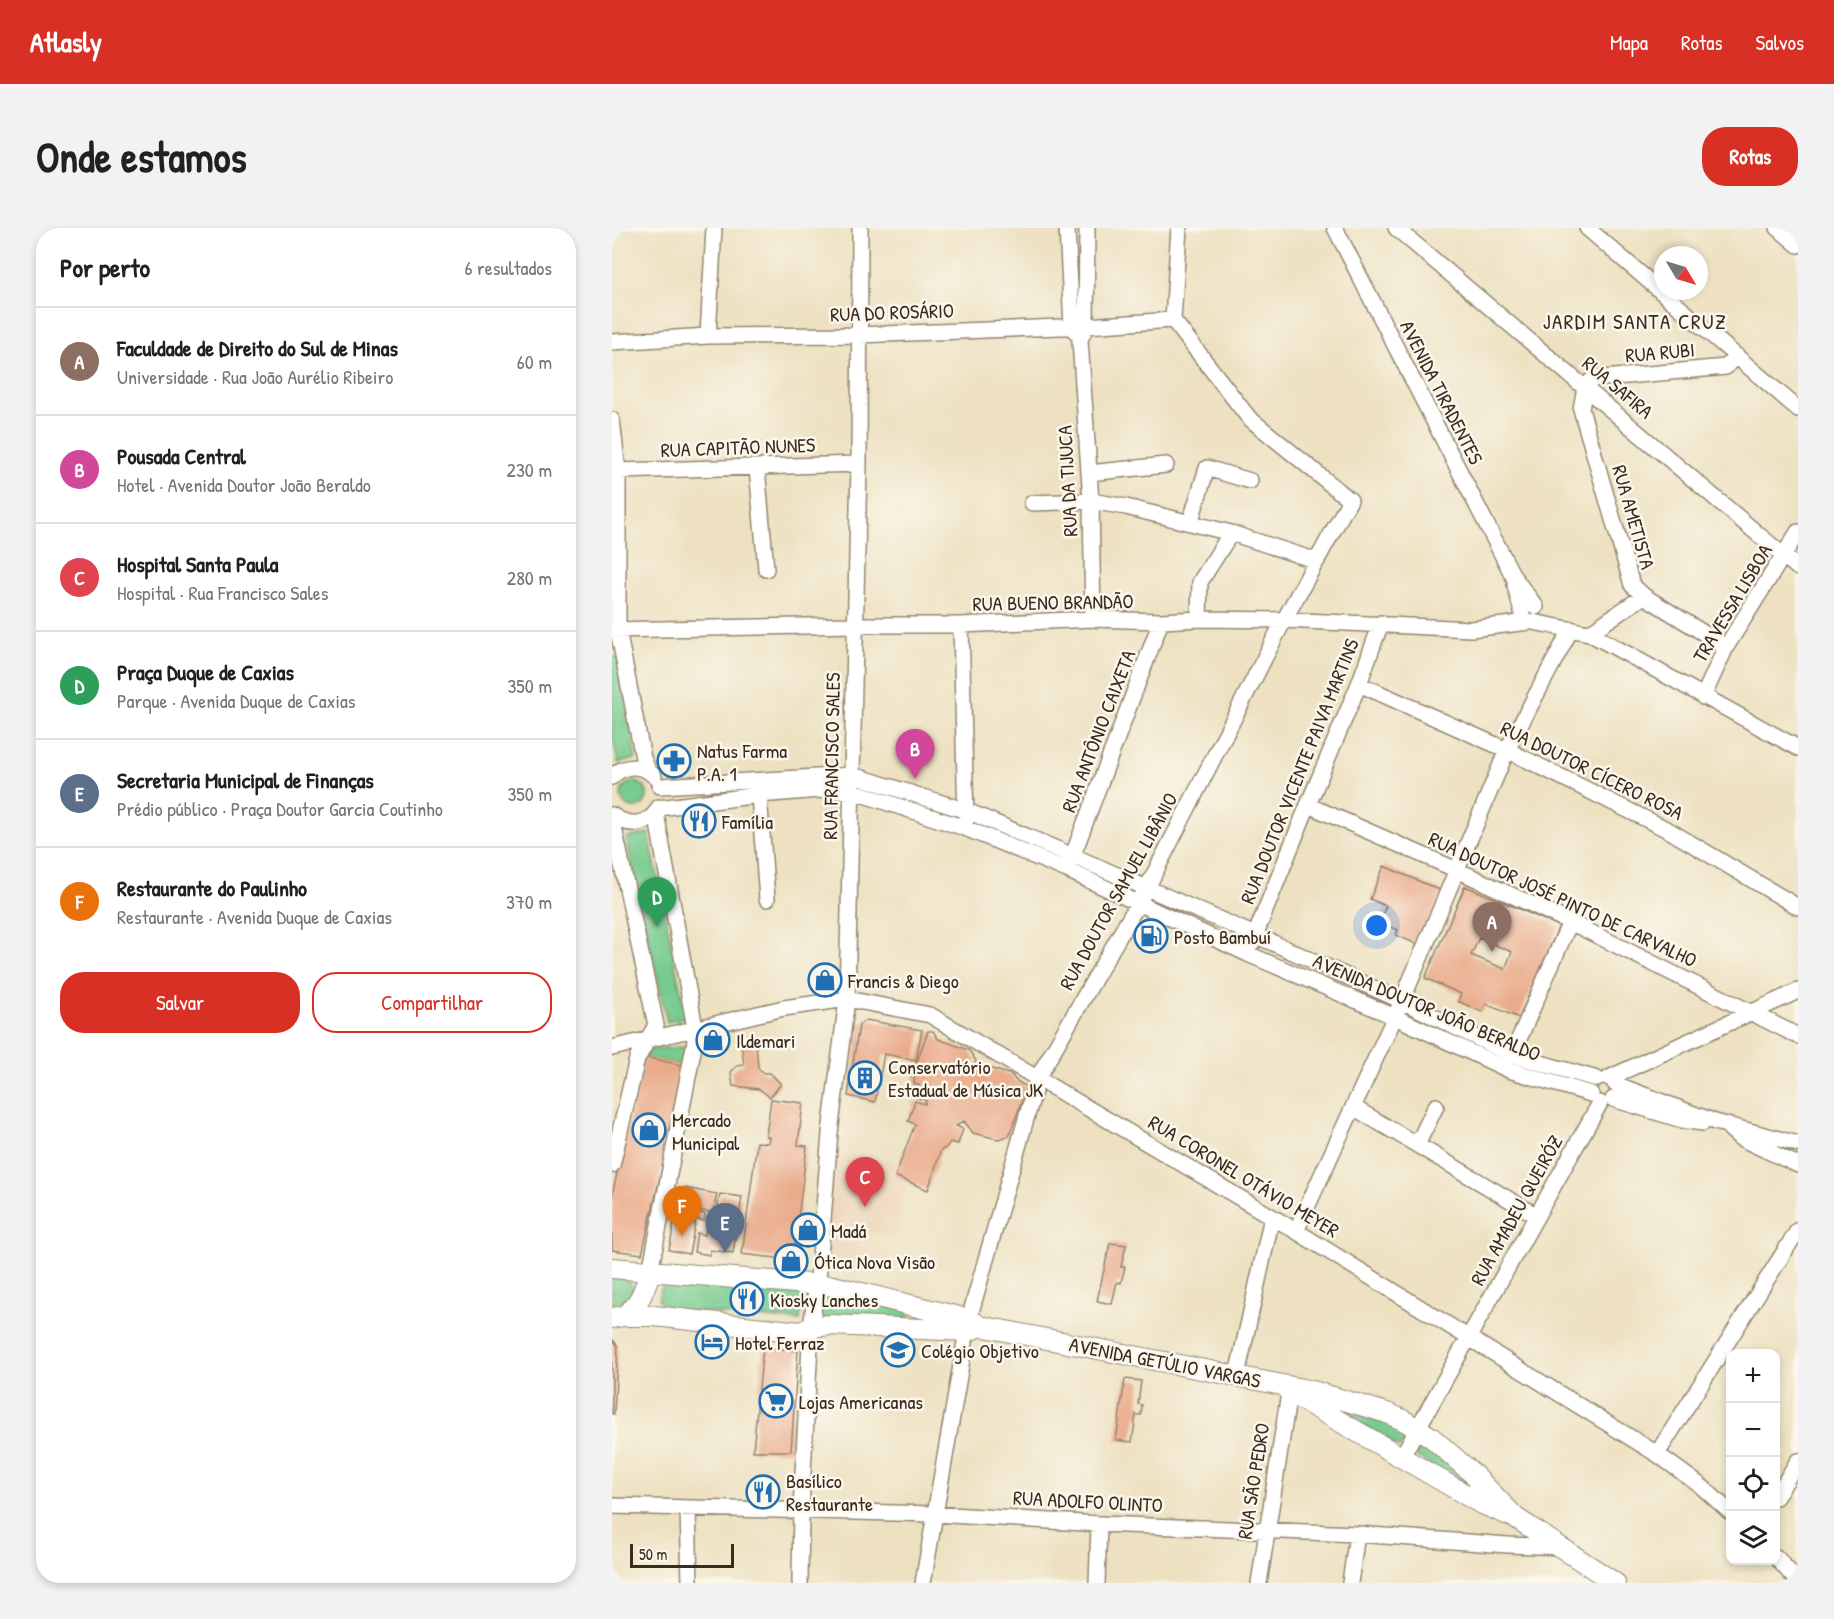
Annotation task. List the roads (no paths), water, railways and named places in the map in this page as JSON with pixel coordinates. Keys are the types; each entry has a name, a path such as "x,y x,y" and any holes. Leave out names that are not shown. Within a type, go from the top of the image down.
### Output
{"main road":[{"name":"AVENIDA GETÚLIO VARGAS","path":"612,1268 817,1284 911,1304 972,1325 1238,1376 1350,1401 1387,1413 1431,1437 1523,1522"},
{"path":"658,1272 654,1302 659,1317"},
{"path":"617,1317 632,1310 658,1272"},
{"path":"908,1328 914,1321 915,1315 911,1304"},
{"name":"AVENIDA GETÚLIO VARGAS","path":"617,1317 659,1317 801,1332 811,1327 830,1325 908,1328 972,1325"},
{"path":"1286,1388 1480,1503 1523,1522 1615,1583"}],"street":[{"path":"708,336 714,228"},
{"name":"RUA FRANCISCO SALES","path":"800,1583 801,1509 811,1327 830,1133 847,999 859,464 860,228"},
{"name":"RUA DA TIJUCA","path":"1067,228 1079,331 1091,501 1093,619"},
{"name":"RUA DA TIJUCA","path":"1079,331 1087,228"},
{"path":"1173,320 1179,228"},
{"name":"AVENIDA TIRADENTES","path":"1335,228 1513,576 1530,615"},
{"name":"RUA SAFIRA","path":"1396,228 1798,568"},
{"path":"1587,228 1798,408"},
{"path":"1778,228 1798,245"},
{"name":"RUA DO ROSÁRIO","path":"612,342 708,336 1079,331 1173,320"},
{"name":"RUA DOUTOR SAMUEL LIBÂNIO","path":"923,1583 934,1514 972,1325 1038,1077 1148,888 1284,620 1350,500 1249,418 1173,320"},
{"name":"RUA RUBI","path":"1585,387 1593,379 1726,367 1737,356"},
{"name":"RUA AMETISTA","path":"1585,387 1581,410 1632,585 1644,596 1726,647"},
{"path":"612,420 618,471 615,630 643,758 660,786 662,797 658,810 695,1028 695,1041 658,1272"},
{"name":"RUA CAPITÃO NUNES","path":"618,471 859,464"},
{"path":"1089,473 1166,465"},
{"path":"757,468 766,569"},
{"path":"1190,523 1207,468 1250,481"},
{"path":"1032,503 1091,501 1126,507 1231,533 1317,561"},
{"name":"TRAVESSA LISBOA","path":"1703,697 1726,647 1798,532"},
{"path":"1199,619 1200,582 1231,533"},
{"path":"1589,633 1644,596"},
{"name":"RUA BUENO BRANDÃO","path":"615,630 961,625 1093,619 1284,620 1471,629 1495,627 1530,615 1589,633 1798,748"},
{"name":"RUA ANTÔNIO CAIXETA","path":"1070,863 1161,621"},
{"name":"RUA DOUTOR VICENTE PAIVA MARTINS","path":"1256,935 1359,684 1381,624"},
{"path":"961,625 967,812 965,828"},
{"path":"1296,1231 1395,1017 1507,750 1564,627"},
{"name":"RUA DOUTOR CÍCERO ROSA","path":"1359,684 1507,750 1670,831 1798,907"},
{"path":"612,777 627,767 639,767 650,772"},
{"name":"AVENIDA DOUTOR JOÃO BERALDO","path":"660,786 853,774 967,812 1070,863 1139,902 1248,954 1395,1017 1509,1070 1688,1122 1721,1123 1740,1138 1798,1165"},
{"name":"AVENIDA DOUTOR JOÃO BERALDO","path":"612,817 621,822 633,824 646,821 658,810 759,795 820,790 852,791 1148,888 1402,1001 1512,1055 1607,1080 1721,1123 1798,1144"},
{"path":"759,795 767,899"},
{"name":"RUA DOUTOR JOSÉ PINTO DE CARVALHO","path":"1308,805 1570,922 1798,1036"},
{"path":"612,817 656,1025 637,1059 612,1165"},
{"path":"1512,1055 1570,922"},
{"path":"1248,954 1256,935"},
{"path":"1607,1080 1617,1092 1601,1098 1591,1085 1607,1080 1798,992"},
{"name":"RUA CORONEL OTÁVIO MEYER","path":"612,1048 784,1008 847,999 930,1015 1296,1231 1657,1454 1701,1486 1730,1511"},
{"name":"RUA AMADEU QUEIRÓZ","path":"1401,1458 1601,1098"},
{"path":"1417,1145 1436,1106"},
{"path":"1353,1107 1537,1216"},
{"path":"1238,1376 1272,1217"},
{"path":"1657,1454 1798,1230"},
{"name":"RUA SÃO PEDRO","path":"1259,1583 1286,1388"},
{"path":"1780,1490 1798,1461"},
{"name":"RUA ADOLFO OLINTO","path":"612,1506 934,1514 1099,1524 1357,1534 1561,1547"},
{"path":"688,1509 690,1583"},
{"path":"1508,1545 1524,1535 1523,1522"},
{"path":"1097,1583 1099,1524"},
{"path":"1350,1583 1357,1534"},
{"path":"1780,1562 1798,1582"}],"place":[{"name":"Natus Farma P.A. 1","path":"674,761"},
{"name":"Pousada Central","path":"915,779"},
{"name":"Família","path":"699,821"},
{"name":"Praça Duque de Caxias","path":"657,927"},
{"name":"Posto Bambuí","path":"1151,936"},
{"name":"Faculdade de Direito do Sul de Minas","path":"1492,952"},
{"name":"Francis & Diego","path":"825,980"},
{"name":"Ildemari","path":"713,1040"},
{"name":"Conservatório Estadual de Música JK","path":"865,1078"},
{"name":"Mercado Municipal","path":"649,1130"},
{"name":"Hospital Santa Paula","path":"865,1207"},
{"name":"Madá","path":"808,1230"},
{"name":"Restaurante do Paulinho","path":"682,1236"},
{"name":"Secretaria Municipal de Finanças","path":"725,1253"},
{"name":"Ótica Nova Visão","path":"791,1261"},
{"name":"Kiosky Lanches","path":"747,1299"},
{"name":"Hotel Ferraz","path":"712,1342"},
{"name":"Colégio Objetivo","path":"898,1350"},
{"name":"Lojas Americanas","path":"776,1401"},
{"name":"Basílico Restaurante","path":"763,1492"}],"district":[{"name":"JARDIM SANTA CRUZ","path":"1635,321"}]}
